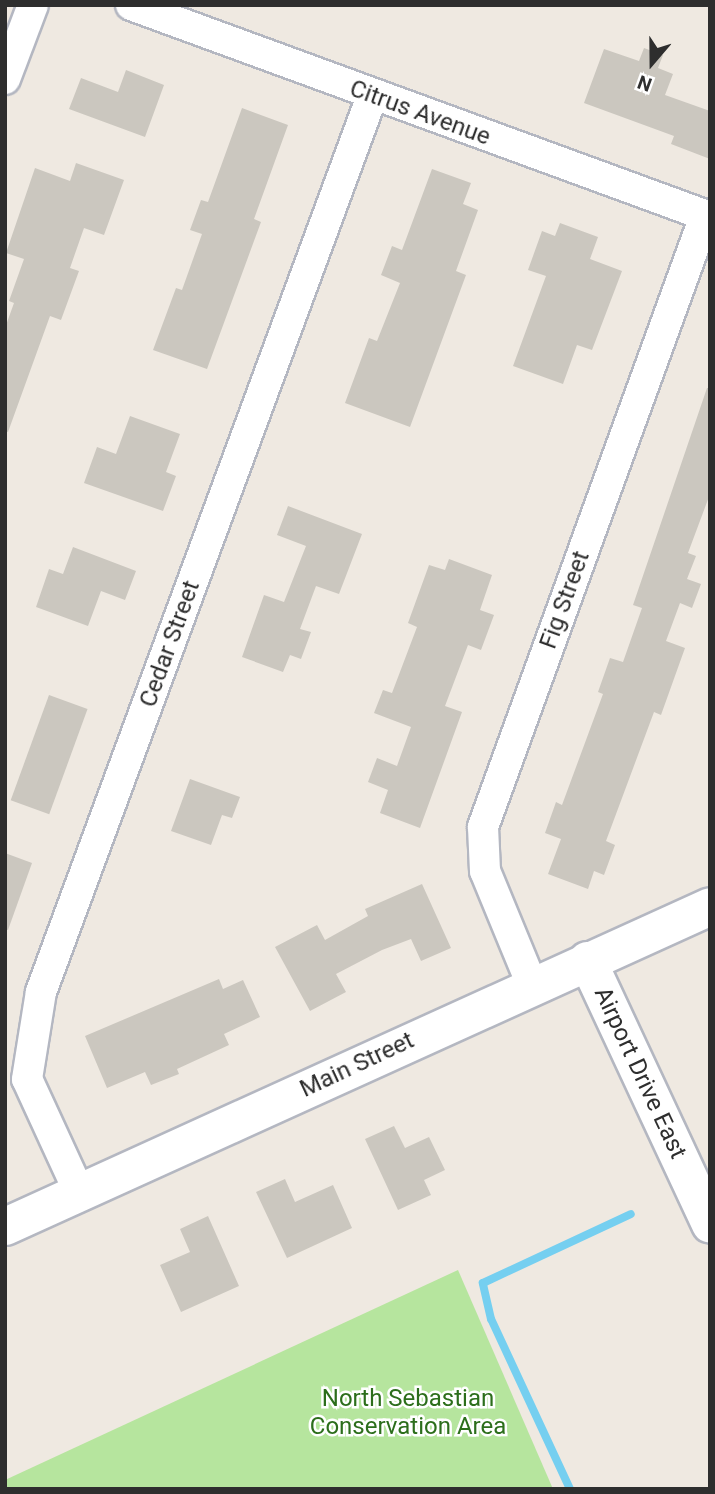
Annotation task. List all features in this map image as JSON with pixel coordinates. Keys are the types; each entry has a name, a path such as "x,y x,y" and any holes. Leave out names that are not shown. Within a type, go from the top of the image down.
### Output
{"street":[{"path":"5,79 33,5"},
{"name":"Citrus Avenue","path":"131,5 372,96 707,216"},
{"name":"Cedar Street","path":"79,1192 27,1079 41,992 372,96"},
{"name":"Fig Street","path":"532,985 485,871 483,827 707,216"},
{"name":"Main Street","path":"5,1226 710,906"},
{"name":"Airport Drive East","path":"587,960 710,1224"}],"green space":[{"name":"North Sebastian Conservation Area","path":"458,1270 553,1489 5,1489 5,1480"}],"building":[{"path":"644,48 663,55 658,68 673,74 665,95 710,111 710,159 671,144 674,136 584,103 604,49 639,61"},
{"path":"126,70 164,85 145,137 69,109 81,78 118,92"},
{"path":"242,108 288,125 254,219 261,222 207,369 153,350 176,288 182,290 202,234 190,230 201,200 208,202"},
{"path":"76,163 124,180 104,235 84,228 70,268 79,271 61,320 50,316 8,432 5,431 5,328 14,303 9,301 24,259 6,253 35,168 70,181"},
{"path":"432,169 471,183 463,204 478,210 456,271 466,275 410,427 345,403 369,338 377,341 400,283 381,275 392,246 402,250"},
{"path":"560,223 598,237 590,259 622,271 592,350 577,345 563,384 513,366 546,276 528,270 542,231 555,236"},
{"path":"707,388 710,388 710,494 688,553 696,556 687,579 701,584 692,608 680,603 666,641 685,648 661,715 654,712 606,841 615,845 604,875 594,871 588,889 548,874 561,839 545,833 556,802 562,805 603,694 598,692 610,658 623,662 642,608 633,605"},
{"path":"130,416 180,434 166,472 176,476 163,511 84,483 97,447 116,454"},
{"path":"288,506 362,534 339,594 316,586 300,629 311,632 301,659 290,655 283,672 242,657 264,595 284,602 306,546 277,535"},
{"path":"73,547 136,571 125,600 101,591 88,626 36,607 49,569 63,574"},
{"path":"449,559 492,575 480,610 494,615 481,650 468,645 445,706 462,712 420,828 380,813 388,790 368,782 377,758 397,766 411,727 374,713 383,690 392,693 417,627 408,623 429,565 445,570"},
{"path":"49,695 88,709 49,814 11,800"},
{"path":"190,779 240,797 232,818 222,815 211,845 171,831"},
{"path":"5,853 32,863 8,930 5,929"},
{"path":"422,884 451,948 421,961 411,939 382,950 336,974 346,992 310,1011 275,947 317,925 325,940 368,916 365,909"},
{"path":"219,979 223,989 243,980 260,1017 224,1034 229,1045 177,1069 179,1074 151,1085 145,1072 107,1088 85,1036"},
{"path":"394,1126 405,1148 429,1137 445,1170 424,1180 431,1195 398,1210 365,1139"},
{"path":"285,1179 295,1202 333,1185 352,1228 287,1258 256,1192"},
{"path":"208,1216 239,1286 181,1312 160,1265 190,1252 180,1229"}],"waterway":[{"path":"570,1489 491,1319 483,1283 631,1214"}]}
